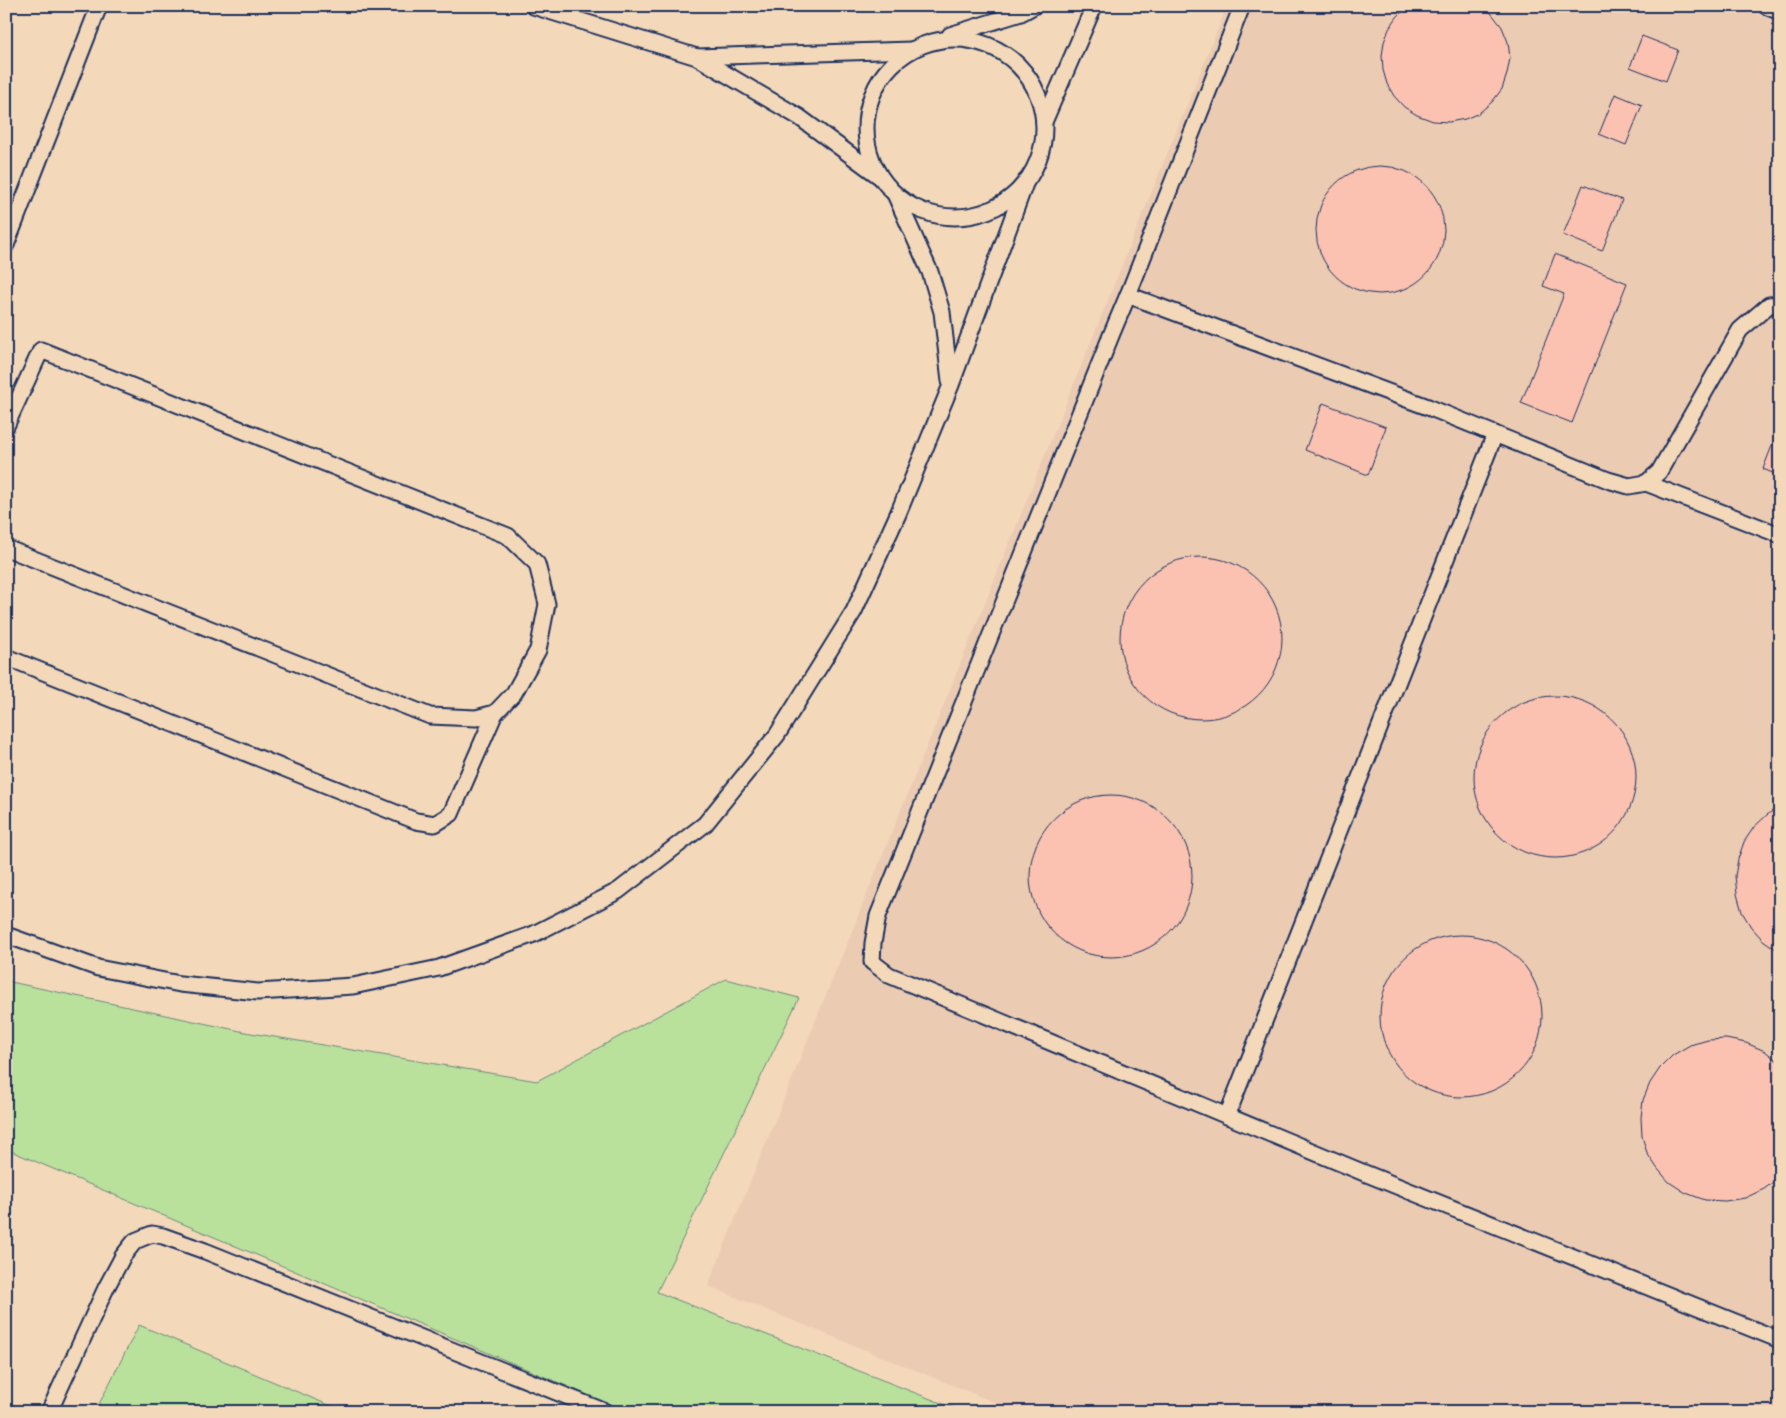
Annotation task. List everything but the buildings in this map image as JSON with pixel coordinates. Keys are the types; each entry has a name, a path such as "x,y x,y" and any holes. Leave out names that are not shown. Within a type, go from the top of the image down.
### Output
{"lane":[{"path":"6,245 99,6"},
{"path":"533,6 697,57 799,117 880,177 895,194 920,210 949,217 978,214 1005,202 1026,181"},
{"path":"880,177 869,150 866,121 873,93 889,68 912,50 930,42 1021,13 1034,6"},
{"path":"6,935 98,968 180,984 258,992 353,986 439,968 534,934 618,892 705,824 777,735 854,611 898,514 950,385 1026,181 1036,163 1042,143 1044,122 1094,6"},
{"path":"1242,6 878,916 872,962 889,975 1227,1116 1780,1340"},
{"path":"1766,6 1780,12"},
{"path":"930,42 956,38 982,42 1006,54 1025,72 1038,96 1044,122"},
{"path":"697,57 912,50"},
{"path":"895,194 930,272 942,312 950,385"},
{"path":"1128,294 1495,434 1608,480 1630,486 1646,483 1659,472 1740,330 1769,306 1780,304"},
{"path":"6,426 41,350 508,536 537,564 547,604 538,650 514,693 495,713 451,814 435,824 416,821 6,657"},
{"path":"1227,1116 1495,434"},
{"path":"1646,483 1780,534"},
{"path":"6,548 430,716 476,718 495,713"},
{"path":"49,1412 106,1288 123,1256 135,1241 152,1234 205,1251 606,1412"}],"shaded area":[{"path":"1227,6 1780,6 1780,1412 1018,1412 708,1286"}],"green space":[{"path":"726,979 799,998 657,1292 964,1412 628,1412 6,1149 6,981 245,1032 537,1081"},
{"path":"139,1325 345,1412 95,1412"}]}
